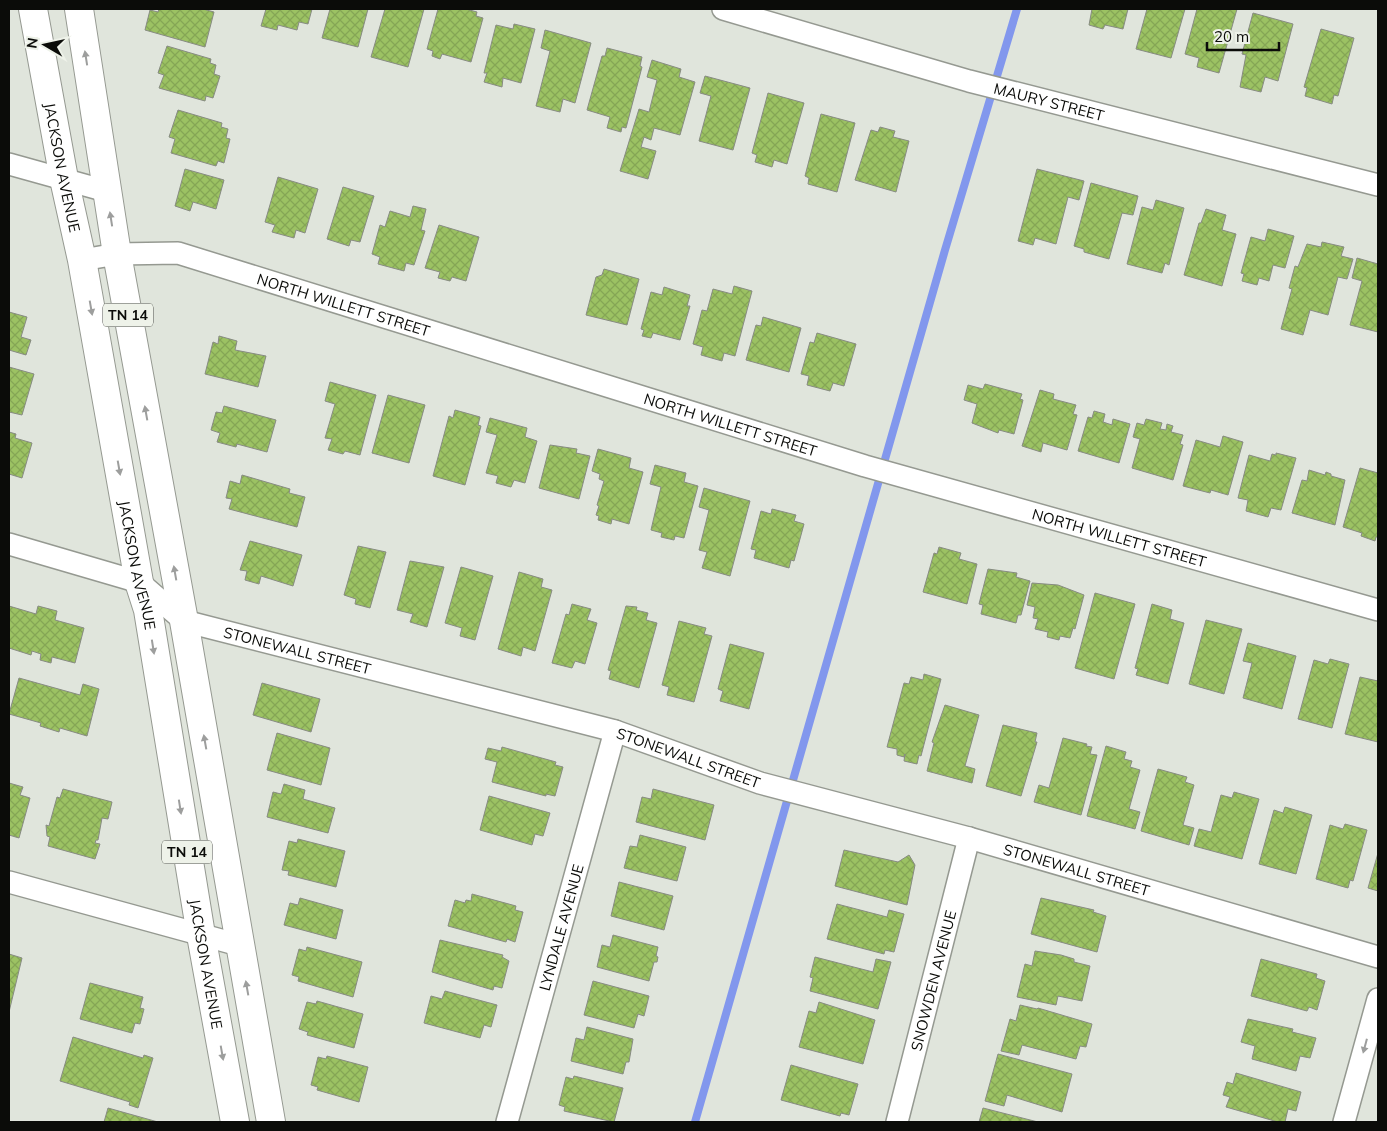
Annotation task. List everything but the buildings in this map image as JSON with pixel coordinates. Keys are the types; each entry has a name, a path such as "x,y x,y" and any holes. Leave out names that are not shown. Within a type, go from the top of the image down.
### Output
{"main road":[{"name":"JACKSON AVENUE","path":"33,9 64,180 82,260 139,582 148,610 201,935 235,1122"},
{"name":"TN 14","path":"79,9 106,191 184,621 271,1122"}],"street":[{"name":"MAURY STREET","path":"723,9 1004,90 1378,185"},
{"path":"9,164 106,191"},
{"name":"NORTH WILLETT STREET","path":"82,260 117,254 178,254 865,466 1378,610"},
{"name":"STONEWALL STREET","path":"9,544 139,582 184,621 615,731 760,783 969,838 1378,957"},
{"name":"LYNDALE AVENUE","path":"507,1122 615,731"},
{"name":"SNOWDEN AVENUE","path":"897,1122 969,838"},
{"path":"9,882 239,945"},
{"path":"1344,1122 1378,999"}],"waterway":[{"path":"695,1122 945,250 1017,9"}]}
